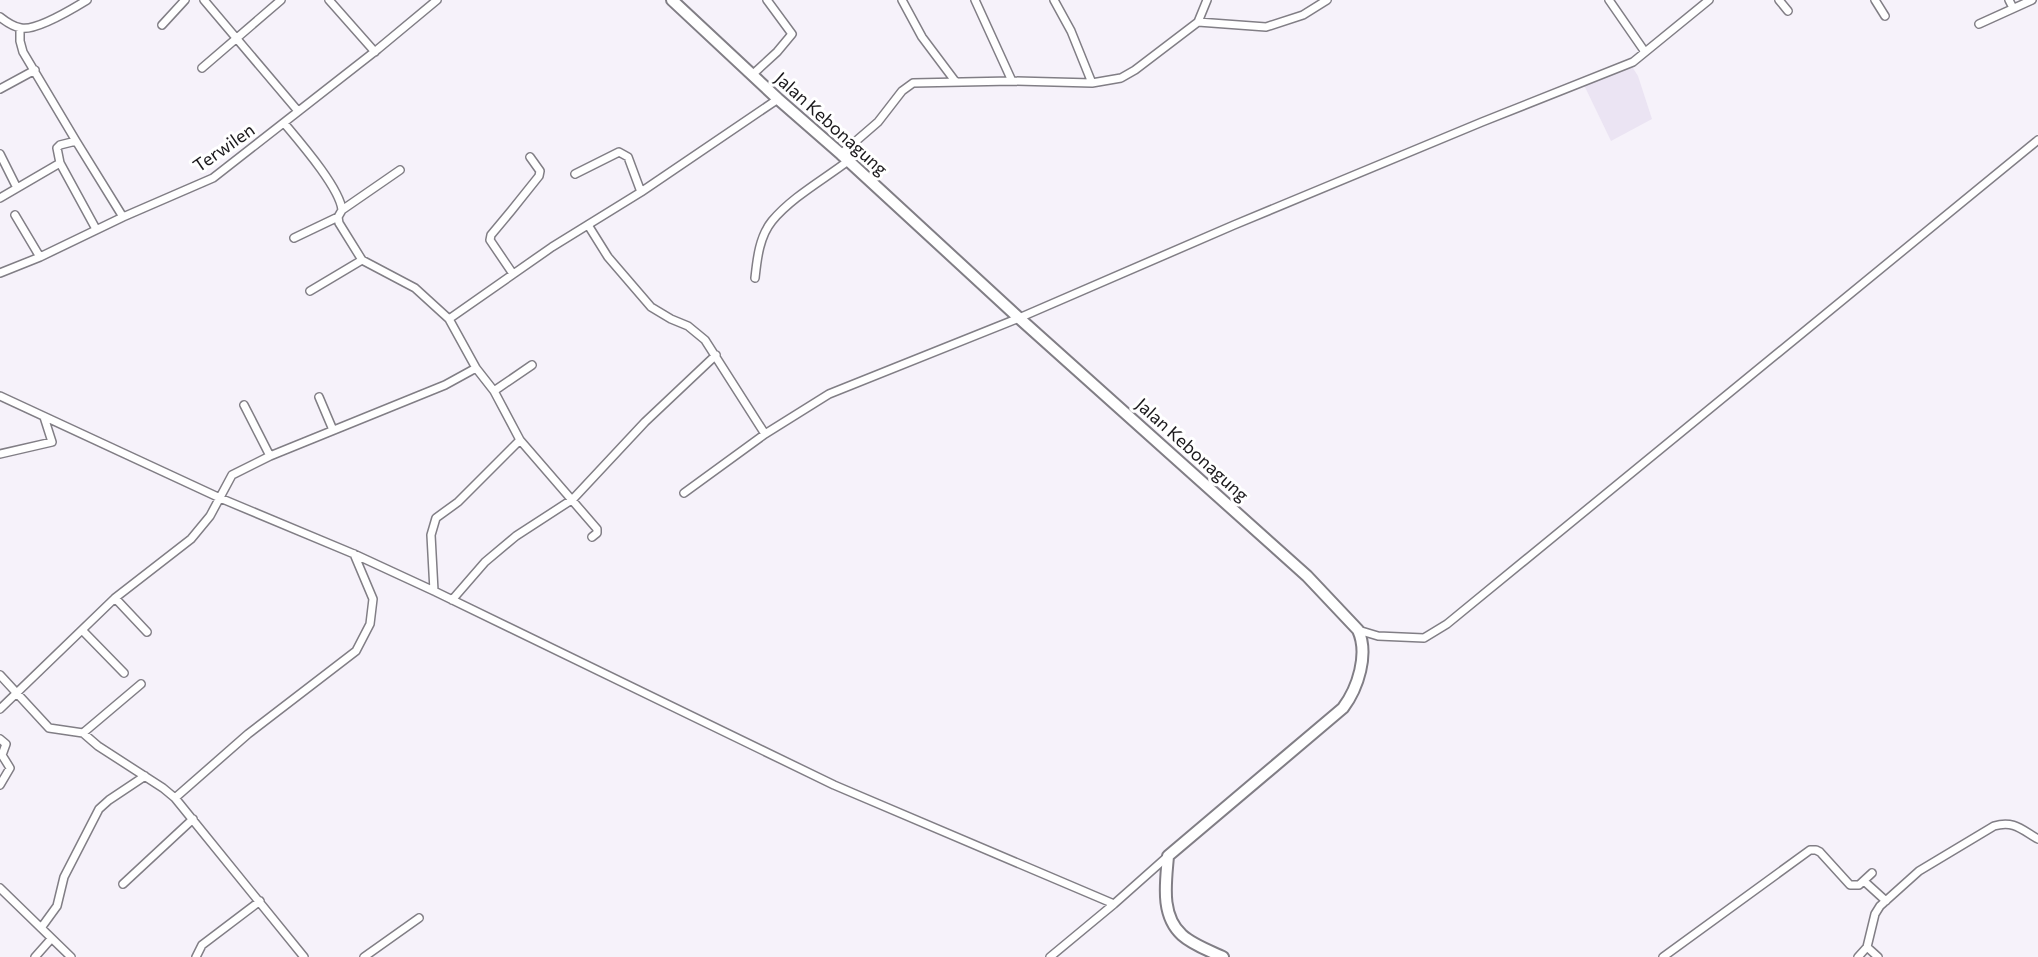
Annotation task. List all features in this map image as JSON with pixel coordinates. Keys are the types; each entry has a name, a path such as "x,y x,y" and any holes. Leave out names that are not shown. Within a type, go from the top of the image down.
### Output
{"main road":[{"name":"Jalan Kebonagung","path":"672,0 1019,318 1307,576 1358,630"},
{"path":"1223,957 1189,941 1173,924 1165,899 1168,855 1343,708 1353,693 1362,661 1362,637 1358,630"}],"street":[{"path":"1,19 20,28 38,25 87,0"},
{"path":"162,25 185,0"},
{"path":"204,0 298,111"},
{"path":"202,68 281,0"},
{"path":"329,0 375,52"},
{"name":"Terwilen","path":"0,273 213,178 375,52 437,0"},
{"path":"752,75 777,52 792,34 767,0"},
{"path":"902,0 922,37 955,81"},
{"path":"975,0 1012,81"},
{"path":"1054,0 1071,31 1092,83"},
{"path":"755,279 757,255 770,222 844,157 878,122 907,87 919,82 955,81 1092,83 1128,75 1198,22 1207,0"},
{"path":"1198,22 1266,27 1303,15 1327,0"},
{"path":"1609,0 1645,52"},
{"path":"684,493 765,434 829,394 1019,318 1234,225 1633,62 1709,0"},
{"path":"1779,0 1788,11"},
{"path":"1875,0 1885,16"},
{"path":"2008,0 2013,8"},
{"path":"1979,24 2031,0"},
{"path":"20,28 21,48 75,141 123,217"},
{"path":"0,89 35,70"},
{"path":"449,319 552,247 641,192 778,99"},
{"path":"284,123 332,187 342,210"},
{"path":"1358,630 1378,636 1424,638 1447,624 2038,140"},
{"path":"75,141 57,148 60,163 96,229"},
{"path":"575,174 619,152 628,157 641,192"},
{"path":"0,154 17,188"},
{"path":"513,274 490,240 490,235 538,176 540,171 530,157"},
{"path":"0,198 60,163"},
{"path":"294,238 338,217 342,210 400,170"},
{"path":"15,215 40,257"},
{"path":"338,217 343,230 362,260 415,288 449,319 476,368 494,391 520,440 597,529 597,533 592,537"},
{"path":"588,225 608,257 651,308 671,320 688,326 705,340 765,434"},
{"path":"310,291 362,260"},
{"path":"452,600 485,562 516,536 573,500 645,422 716,355"},
{"path":"494,391 532,365"},
{"path":"0,709 115,598 191,540 210,516 232,475 270,456 445,385 476,368"},
{"path":"0,396 220,498 354,554 434,591 834,785 1114,904"},
{"path":"319,398 333,430"},
{"path":"244,405 270,456"},
{"path":"0,454 52,442 44,417"},
{"path":"434,591 431,535 436,518 458,502 520,440"},
{"path":"175,798 248,734 356,651 370,624 373,598 354,554"},
{"path":"115,598 147,632"},
{"path":"82,630 124,673"},
{"path":"0,675 49,728 83,733 98,746 175,798 304,957"},
{"path":"83,733 141,684"},
{"path":"0,739 6,744 2,755 10,768 0,785"},
{"path":"41,927 57,906 64,877 99,809 145,776"},
{"path":"123,884 193,819"},
{"path":"1858,957 1867,947 1875,914 1919,871 1994,825 2010,823 2038,839"},
{"path":"1663,957 1810,850 1821,852 1850,885 1858,885 1872,873"},
{"path":"1050,957 1168,855"},
{"path":"1864,881 1886,901"},
{"path":"0,888 72,957"},
{"path":"196,957 202,945 260,901"},
{"path":"364,957 419,918"},
{"path":"35,957 51,939"},
{"path":"1867,947 1878,957"}],"shaded area":[{"path":"1631,65 1638,76 1652,119 1611,141 1583,83"}]}
